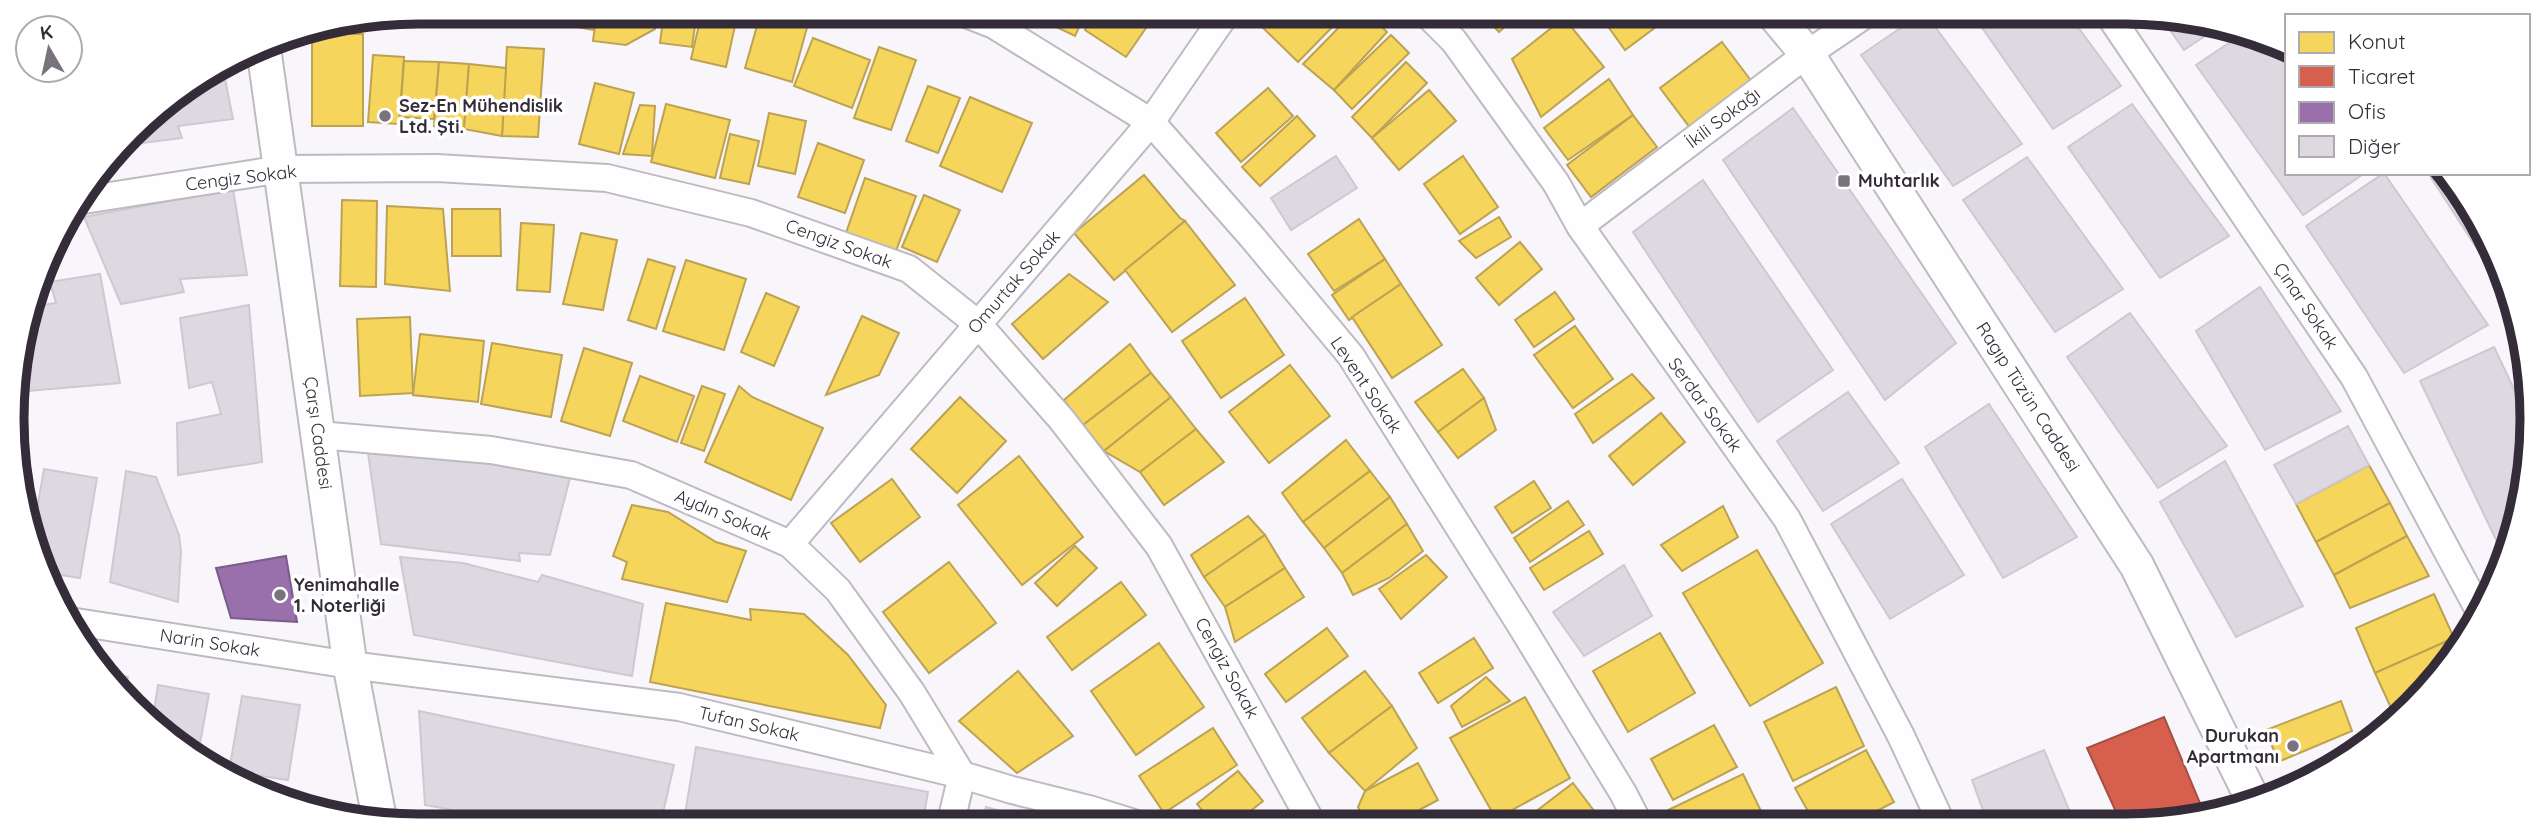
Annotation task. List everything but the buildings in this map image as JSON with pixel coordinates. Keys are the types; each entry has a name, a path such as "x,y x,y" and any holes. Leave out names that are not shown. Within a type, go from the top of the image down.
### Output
{"street":[{"name":"Levent Sokak","path":"991,24 1151,122 1351,356 1527,635 1634,814"},
{"name":"Omurtak Sokak","path":"790,544 1151,122 1219,24"},
{"name":"Serdar Sokak","path":"1437,24 1454,41 1556,183 1580,226 1787,519 1901,736 1937,814"},
{"name":"Ragıp Tüzün Caddesi","path":"1783,24 1807,54 2137,566 2250,794"},
{"name":"İkili Sokağı","path":"1580,226 1851,24"},
{"name":"Çınar Sokak","path":"2114,24 2354,377 2475,602"},
{"name":"Çarşı Caddesi","path":"265,56 350,665 378,812"},
{"name":"Cengiz Sokak","path":"92,199 282,169 437,168 607,178 751,213 909,269 978,324 1062,420 1159,546 1307,814"},
{"name":"Aydın Sokak","path":"319,435 491,450 631,475 790,544 838,590 912,693 962,775"},
{"name":"Narin Sokak","path":"81,623 350,665"},
{"name":"Tufan Sokak","path":"350,665 679,707 962,775 1105,814"},
{"path":"953,814 962,775"}],"place":[{"name":"Sez-En Mühendislik Ltd. Şti.","path":"385,116"},
{"name":"Muhtarlık","path":"1844,181"},
{"name":"Yenimahalle 1. Noterliği","path":"280,595"},
{"name":"Durukan Apartmanı","path":"2293,746"}]}
